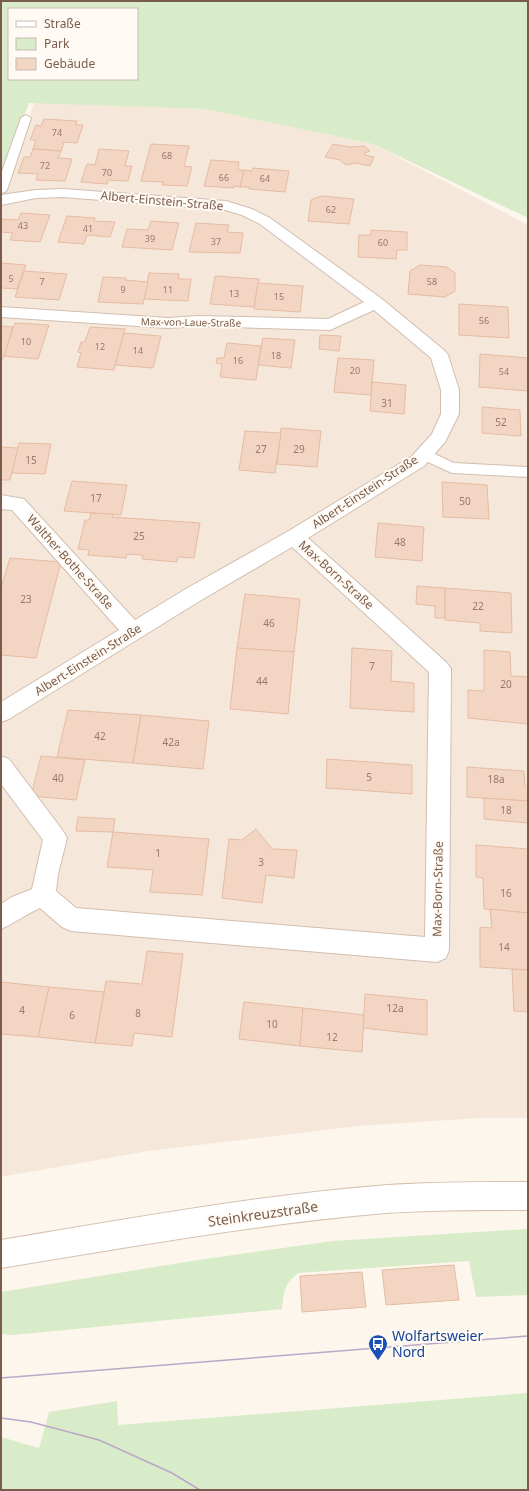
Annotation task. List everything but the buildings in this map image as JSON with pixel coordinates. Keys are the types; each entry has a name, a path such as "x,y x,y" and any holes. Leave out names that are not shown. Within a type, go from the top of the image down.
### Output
{"street":[{"name":"Albert-Einstein-Straße","path":"1,200 36,194 63,193 226,206 247,212 265,221 376,304 438,355 450,390 450,414 439,437 418,461 294,537 191,596 1,713"},
{"name":"Max-von-Laue-Straße","path":"1,312 168,323 198,321 330,325 376,304"},
{"name":"Walther-Bothe-Straße","path":"1,502 17,504 134,632"},
{"name":"Max-Born-Straße","path":"43,896 71,919 437,950 440,669 294,537"},
{"path":"1,766 55,838 46,874 43,896 20,904 1,917"},
{"name":"Steinkreuzstraße","path":"1,1254 300,1208 369,1201 452,1196 528,1196"}],"lane":[{"path":"1,190 26,118"},
{"path":"424,454 452,468 528,472"}],"shaded area":[{"path":"34,102 205,109 373,144 528,225 528,1118 479,1118 358,1126 148,1151 1,1177 1,196 18,156"}],"green space":[{"path":"1,1 528,1 528,218 373,144 205,109 29,103 1,173"},
{"path":"528,1229 528,1295 476,1297 469,1261 299,1273 290,1280 286,1288 282,1309 13,1335 1,1334 1,1292 198,1260 333,1241"},
{"path":"528,1393 528,1490 1,1490 1,1437 39,1448 49,1412 117,1401 118,1425"}],"tram line":[{"path":"1,1378 528,1336"},
{"path":"1,1418 31,1422 99,1440 172,1473 200,1490"}],"place":[{"name":"Wolfartsweier Nord","path":"378,1361"}]}
